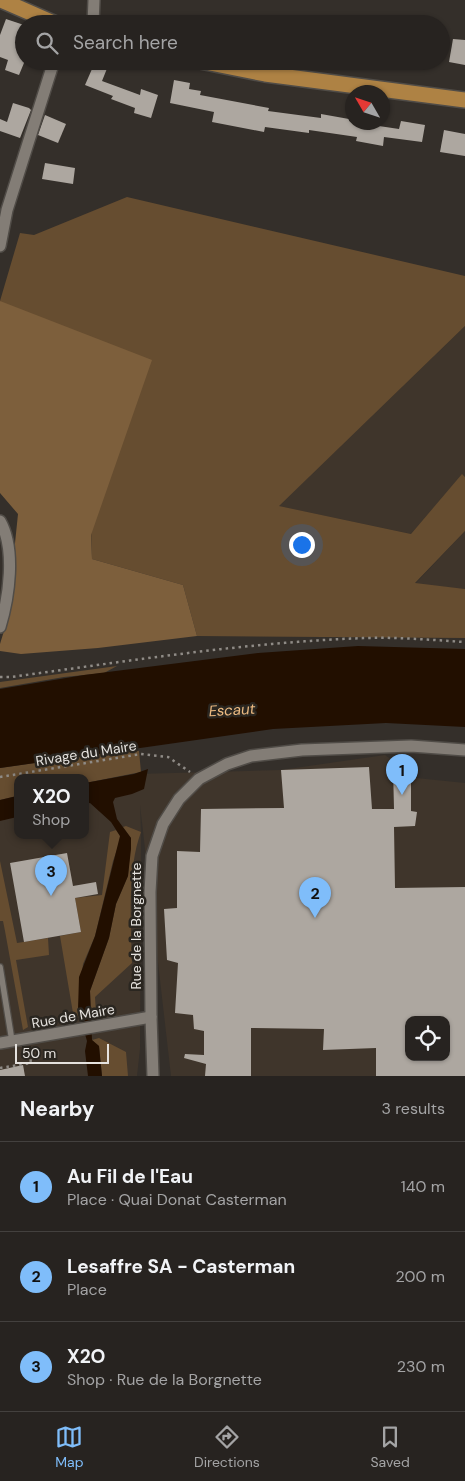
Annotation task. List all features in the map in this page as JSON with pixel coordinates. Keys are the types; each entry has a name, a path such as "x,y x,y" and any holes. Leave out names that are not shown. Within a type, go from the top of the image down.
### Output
{"main road":[{"path":"1,0 35,15"},
{"path":"245,70 465,100"}],"street":[{"path":"93,15 94,0"},
{"path":"0,246 4,207 51,70"},
{"path":"0,521 9,549 8,594 0,627"},
{"name":"Rue de la Borgnette","path":"153,1076 150,892 152,856 163,824 180,799 199,779 227,764 251,756 302,750 411,746 465,750"},
{"name":"Rue de Maire","path":"6,1042 151,1017"}],"lane":[{"path":"0,967 6,1042"}],"path":[{"path":"0,677 21,676 190,652 274,644 368,638 465,642"},
{"name":"Rivage du Maire","path":"18,774 141,754 168,757 199,779"},
{"name":"Rivage du Maire","path":"0,777 14,775"},
{"path":"0,1068 31,1063 28,1039"}],"shaded area":[{"path":"127,197 465,276 465,326 279,506 411,534 462,474 465,477 465,531 415,583 465,589 465,638 197,636 183,585 92,559 91,529 0,301 20,233 34,235"},
{"path":"0,301 152,360 91,535 92,559 183,585 197,636 98,648 21,654 0,651 0,644 7,621 18,514 0,493"},
{"path":"465,326 465,477 462,475 411,534 278,506"},
{"path":"465,531 465,589 415,584"},
{"path":"117,666 104,673 64,677 0,688 0,682"},
{"path":"126,750 139,751 141,772 89,782 89,774 14,774 14,797 0,800 0,768"},
{"path":"385,755 416,778 465,783 465,1076 171,1076 140,805 140,1049 137,1076 0,1076 0,811 14,809 14,839 89,839 89,794 137,774 281,770"},
{"path":"126,826 141,832 132,879 132,963 95,997 96,1013 91,1015 90,991 109,938 116,904 128,876 131,838 123,827"},
{"path":"116,830 120,836 120,841 113,861 95,936 83,964 78,1010 80,1017 74,1019 60,936 81,932 75,898 102,895 110,832"},
{"path":"0,861 17,943 48,938 49,955 16,960 28,1027 23,1030 3,921 0,921"},
{"path":"99,1038 126,1052 128,1076 102,1076 99,1046 92,1040"}],"water":[{"name":"Escaut","path":"358,646 465,649 465,727 386,723 273,729 0,768 0,689 84,675 258,653"},
{"path":"148,769 144,789 115,798 113,802 117,819 131,838 131,849 128,876 116,904 109,938 90,991 92,1040 99,1046 102,1076 88,1076 85,1051 87,1041 78,1010 79,977 95,936 120,836 111,822 89,803 89,782 134,774"},
{"path":"14,797 14,818 0,821 0,800"}],"building":[{"path":"6,19 15,22 15,70 21,70 19,75 5,70 8,60 0,57 0,35"},
{"path":"453,39 465,40 465,65 450,62"},
{"path":"92,70 106,70 102,81 140,95 141,89 158,95 151,118 134,113 135,108 111,99 113,96 85,85"},
{"path":"174,80 190,83 189,89 201,91 200,95 269,108 268,111 321,118 321,114 345,118 345,130 390,130 390,128 399,129 401,121 425,125 422,142 384,137 383,146 356,141 357,137 309,130 309,133 265,127 264,132 212,122 214,112 170,103"},
{"path":"13,103 31,110 20,138 0,131 0,119 7,122"},
{"path":"45,115 66,124 58,143 38,135"},
{"path":"444,130 465,134 465,156 440,152"},
{"path":"45,163 75,168 73,184 42,179"},
{"path":"369,767 372,809 394,809 393,767 416,767 416,778 411,781 411,811 417,812 415,826 394,827 395,888 465,887 465,1076 376,1076 376,1048 323,1050 324,1029 251,1028 251,1076 205,1076 206,1064 184,1058 185,1054 204,1055 204,1031 194,1029 193,1015 175,1013 178,963 167,960 164,909 177,908 177,851 200,852 201,809 284,808 281,770"},
{"path":"67,853 73,886 96,882 98,894 75,898 81,932 24,942 10,863"},
{"path":"23,1065 25,1076 0,1076 0,1070"}],"place":[{"name":"Au Fil de l'Eau","path":"402,795"},
{"name":"X2O","path":"51,896"},
{"name":"Lesaffre SA - Casterman","path":"315,918"}]}
